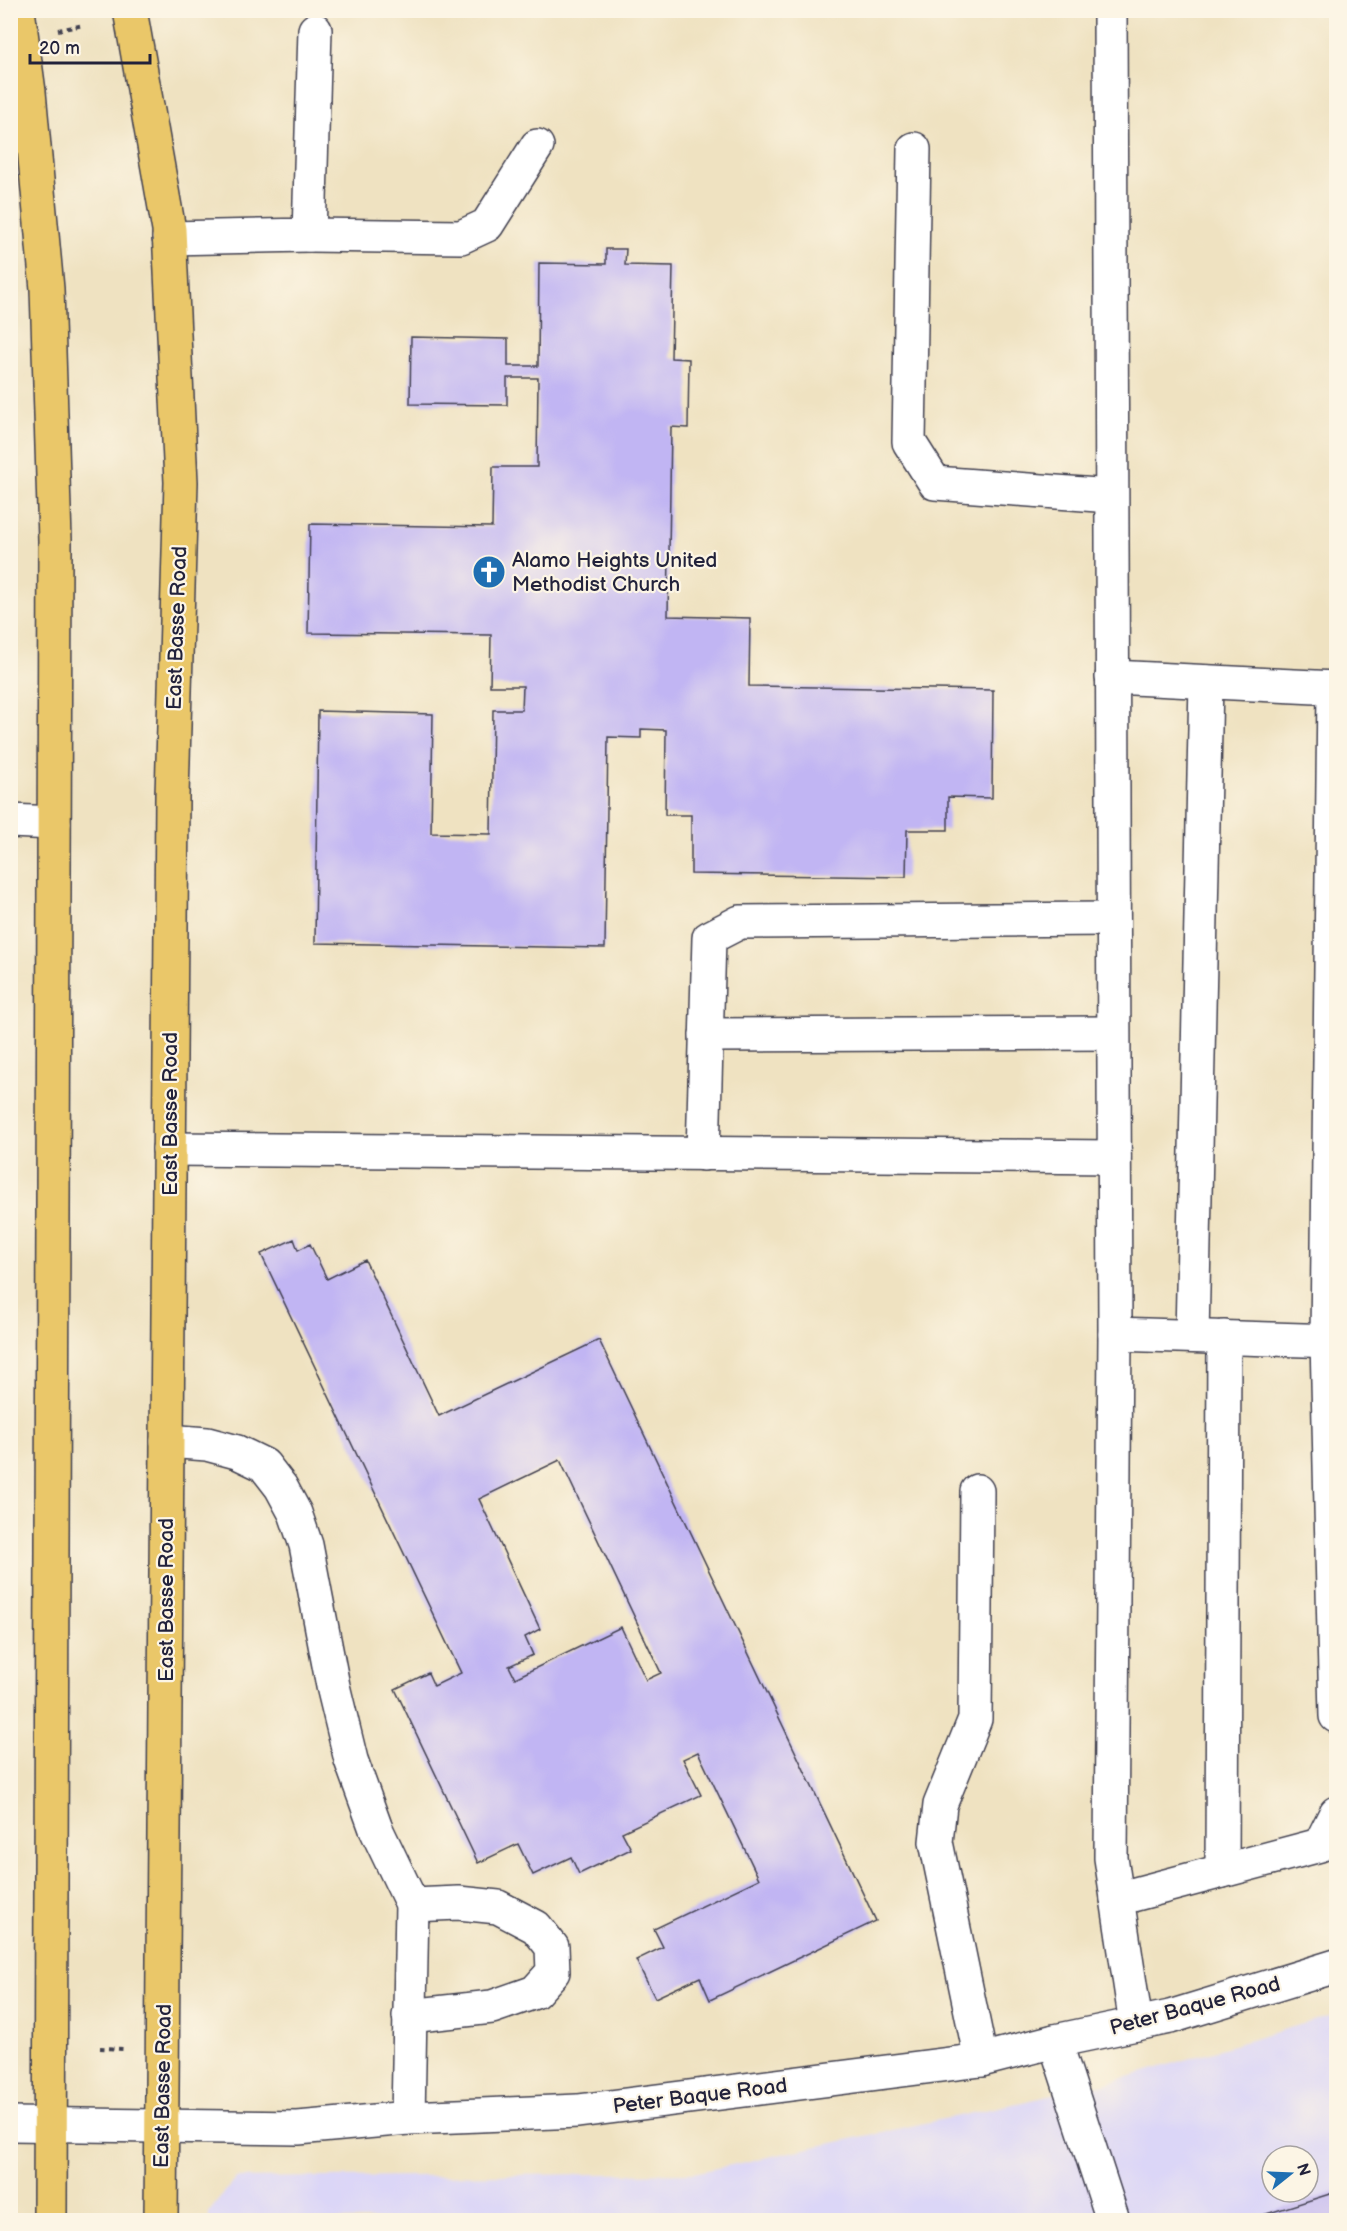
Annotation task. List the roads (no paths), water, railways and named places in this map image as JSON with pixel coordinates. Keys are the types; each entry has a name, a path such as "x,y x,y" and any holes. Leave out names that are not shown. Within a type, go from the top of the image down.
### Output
{"main road":[{"path":"18,10 29,92 47,289 55,540 50,2220"},
{"name":"East Basse Road","path":"130,10 170,238 181,482 172,796 161,2220"}],"street":[{"path":"1110,10 1115,1334 1111,1858 1136,2024"},
{"path":"309,235 315,30"},
{"path":"170,238 309,235 461,237 487,225 537,146"},
{"path":"914,149 909,441 935,483 1112,496"},
{"path":"1112,677 1335,688 1332,1341 1336,1716"},
{"path":"1206,682 1208,1337 1222,1870"},
{"path":"10,821 54,823"},
{"path":"703,1154 709,938 740,922 1113,919"},
{"path":"706,1035 1113,1033"},
{"path":"169,1149 1114,1157"},
{"path":"1115,1334 1332,1341"},
{"path":"167,1441 227,1449 264,1466 281,1487 296,1513 306,1545 333,1686 351,1760 376,1829 412,1905 408,2118"},
{"path":"977,1491 975,1719 940,1805 936,1842 981,2060"},
{"path":"1117,1899 1320,1845 1336,1813"},
{"path":"409,2016 492,2007 535,1992 553,1972 552,1947 536,1927 498,1907 459,1903 412,1905"},
{"name":"Peter Baque Road","path":"10,2124 298,2128 408,2118 578,2111 981,2060 1055,2041 1170,2017 1336,1966"},
{"path":"1055,2041 1113,2220"}],"place":[{"name":"Alamo Heights United Methodist Church","path":"489,572"}]}
